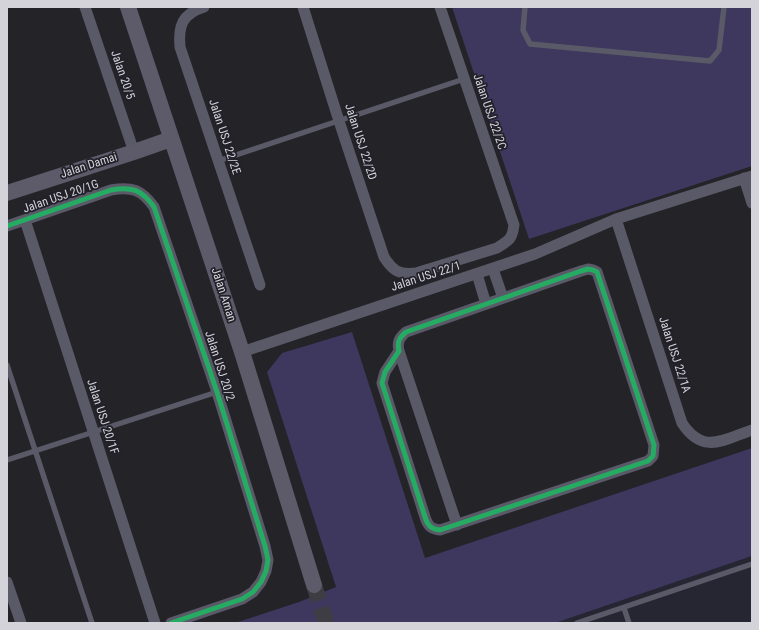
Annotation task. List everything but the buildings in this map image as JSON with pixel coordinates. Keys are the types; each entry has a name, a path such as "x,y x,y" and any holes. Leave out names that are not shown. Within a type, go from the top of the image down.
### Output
{"street":[{"name":"Jalan 20/5","path":"85,7 134,152"},
{"name":"Jalan Aman","path":"128,7 242,352 314,585"},
{"name":"Jalan USJ 22/2E","path":"204,7 188,15 182,24 179,34 180,47 260,285"},
{"name":"Jalan USJ 22/2D","path":"303,7 384,257 390,266 398,272 405,274"},
{"name":"Jalan USJ 22/2C","path":"405,274 416,273 497,248 513,236 514,225 440,7"},
{"name":"Jalan Damai","path":"8,190 134,152 171,139"},
{"name":"Jalan USJ 22/1","path":"242,352 493,269 556,246 616,219 748,177"},
{"path":"748,177 752,203"},
{"name":"Jalan USJ 20/1G","path":"7,226 112,190 122,188"},
{"name":"Jalan USJ 20/2","path":"122,188 140,192 148,198 154,207 217,392 268,560 266,571 261,582 253,592 242,599 171,623"},
{"name":"Jalan USJ 22/1A","path":"616,219 682,423 688,432 703,442 722,440 752,430"},
{"name":"Jalan USJ 20/1F","path":"24,220 155,623"},
{"path":"493,269 503,298"},
{"path":"399,351 385,372 382,383 428,526 433,529 440,530 457,525 648,462 653,456 654,445 598,272 593,270 581,271 406,332 399,340 399,351 457,525"},
{"path":"477,274 486,304"},
{"path":"7,582 20,623"}],"lane":[{"path":"525,7 523,30 530,44 710,61 720,50 724,7"},
{"path":"218,161 464,79"},
{"path":"7,365 92,623"},
{"path":"7,460 217,392"},
{"path":"577,623 752,564"},
{"path":"624,608 628,623"}],"shaded area":[{"path":"452,7 752,7 752,166 529,239"},
{"path":"352,332 425,558 752,448 752,556 555,623 235,623 299,602 336,587 267,372 282,353"},
{"path":"752,556 752,623 555,623"}],"tunnel":[{"path":"314,585 326,623"}],"cycle path":[{"path":"7,226 111,190 118,189 131,189 141,193 154,207 217,392 268,560 266,571 261,582 253,592 242,599 171,623"},
{"path":"588,269 597,272 654,445 653,456 648,461 440,530 431,527 426,520 382,383 385,372 399,351 398,343 400,338 406,332 588,269"}]}
